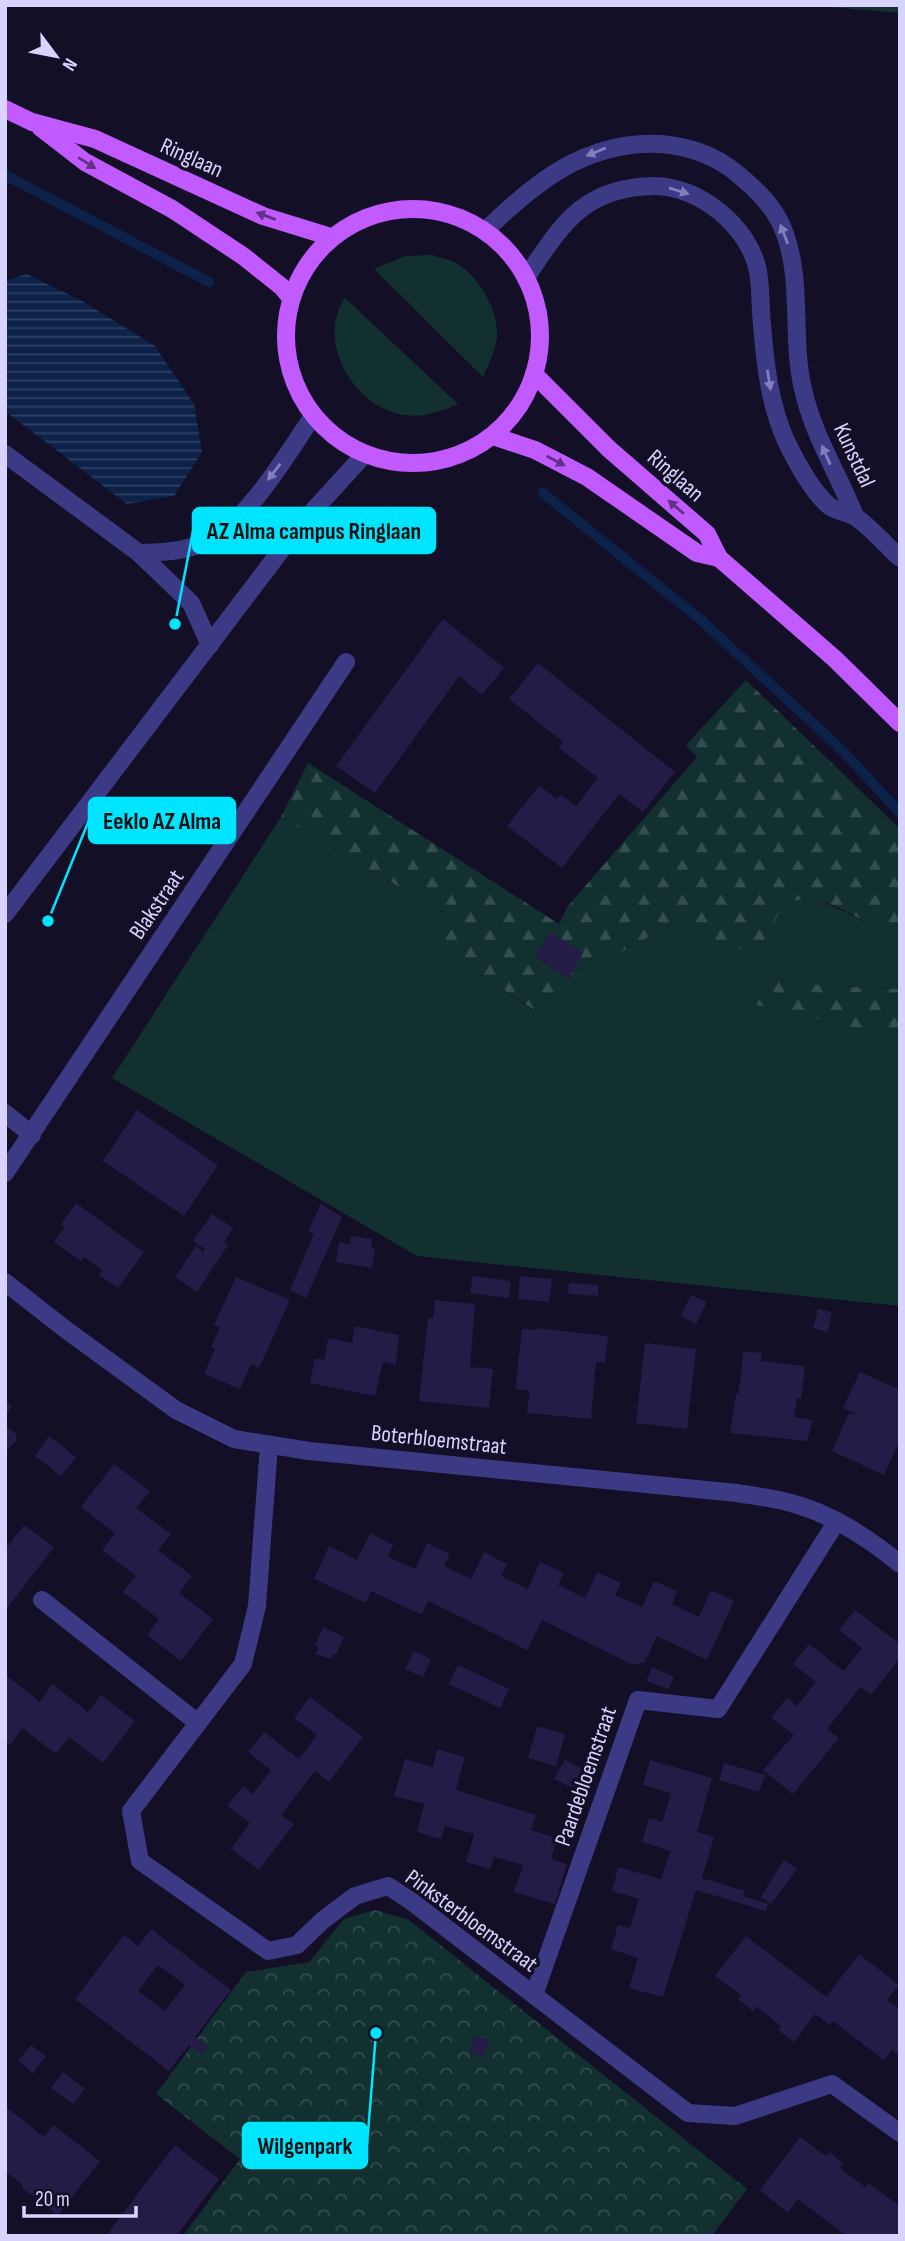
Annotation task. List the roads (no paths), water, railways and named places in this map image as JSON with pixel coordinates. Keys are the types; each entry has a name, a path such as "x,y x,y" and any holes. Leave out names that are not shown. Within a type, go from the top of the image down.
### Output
{"main road":[{"name":"Ringlaan","path":"5,109 32,122 95,139 263,216 331,237"},
{"name":"Ringlaan","path":"32,122 85,162 172,209 243,256 282,287 291,298"},
{"path":"410,208 450,213 486,230 512,254 527,276 541,324 534,374 519,408 493,436 465,453 432,463 404,464 364,454 336,438 313,416 291,376 285,336 291,298 308,263 331,237 371,215 410,208"},
{"name":"Ringlaan","path":"534,374 609,449 707,534 719,558 835,659 900,723"},
{"name":"Ringlaan","path":"493,436 535,450 587,477 697,553 719,558"}],"street":[{"name":"Kunstdal","path":"486,230 523,196 551,176 585,156 608,148 637,143 678,145 718,160 752,184 779,220 792,254 797,299 797,343 803,389 815,431 855,516"},
{"name":"Kunstdal","path":"527,276 571,215 604,194 631,187 664,186 698,197 723,216 746,241 758,270 763,340 771,393 787,442 811,484 829,507 855,516"},
{"path":"139,553 174,551 194,546 227,529 280,465 313,416"},
{"path":"5,454 139,553 191,603 210,645"},
{"path":"5,914 301,524 364,454"},
{"path":"855,516 900,558"},
{"name":"Blakstraat","path":"5,1173 346,662"},
{"path":"5,1112 32,1135"},
{"name":"Boterbloemstraat","path":"5,1282 176,1410 234,1438 309,1451 737,1493 791,1503 837,1521 872,1541 900,1564"},
{"name":"Pinksterbloemstraat","path":"270,1445 257,1606 243,1664 131,1811 140,1861 268,1951 297,1945 323,1920 355,1896 388,1886 688,2113 735,2116 832,2084 900,2133"},
{"name":"Paardebloemstraat","path":"534,1995 638,1700 718,1709 837,1521"},
{"path":"42,1600 198,1723"}],"water":[{"path":"27,274 84,302 155,346 194,404 202,452 174,496 127,504 5,411 5,281"}],"waterway":[{"path":"5,175 209,282"},
{"path":"543,493 701,620 843,751 900,813"}],"place":[{"name":"AZ Alma campus Ringlaan","path":"175,624"},
{"name":"Eeklo AZ Alma","path":"48,921"},
{"name":"Wilgenpark","path":"376,2033"}]}
